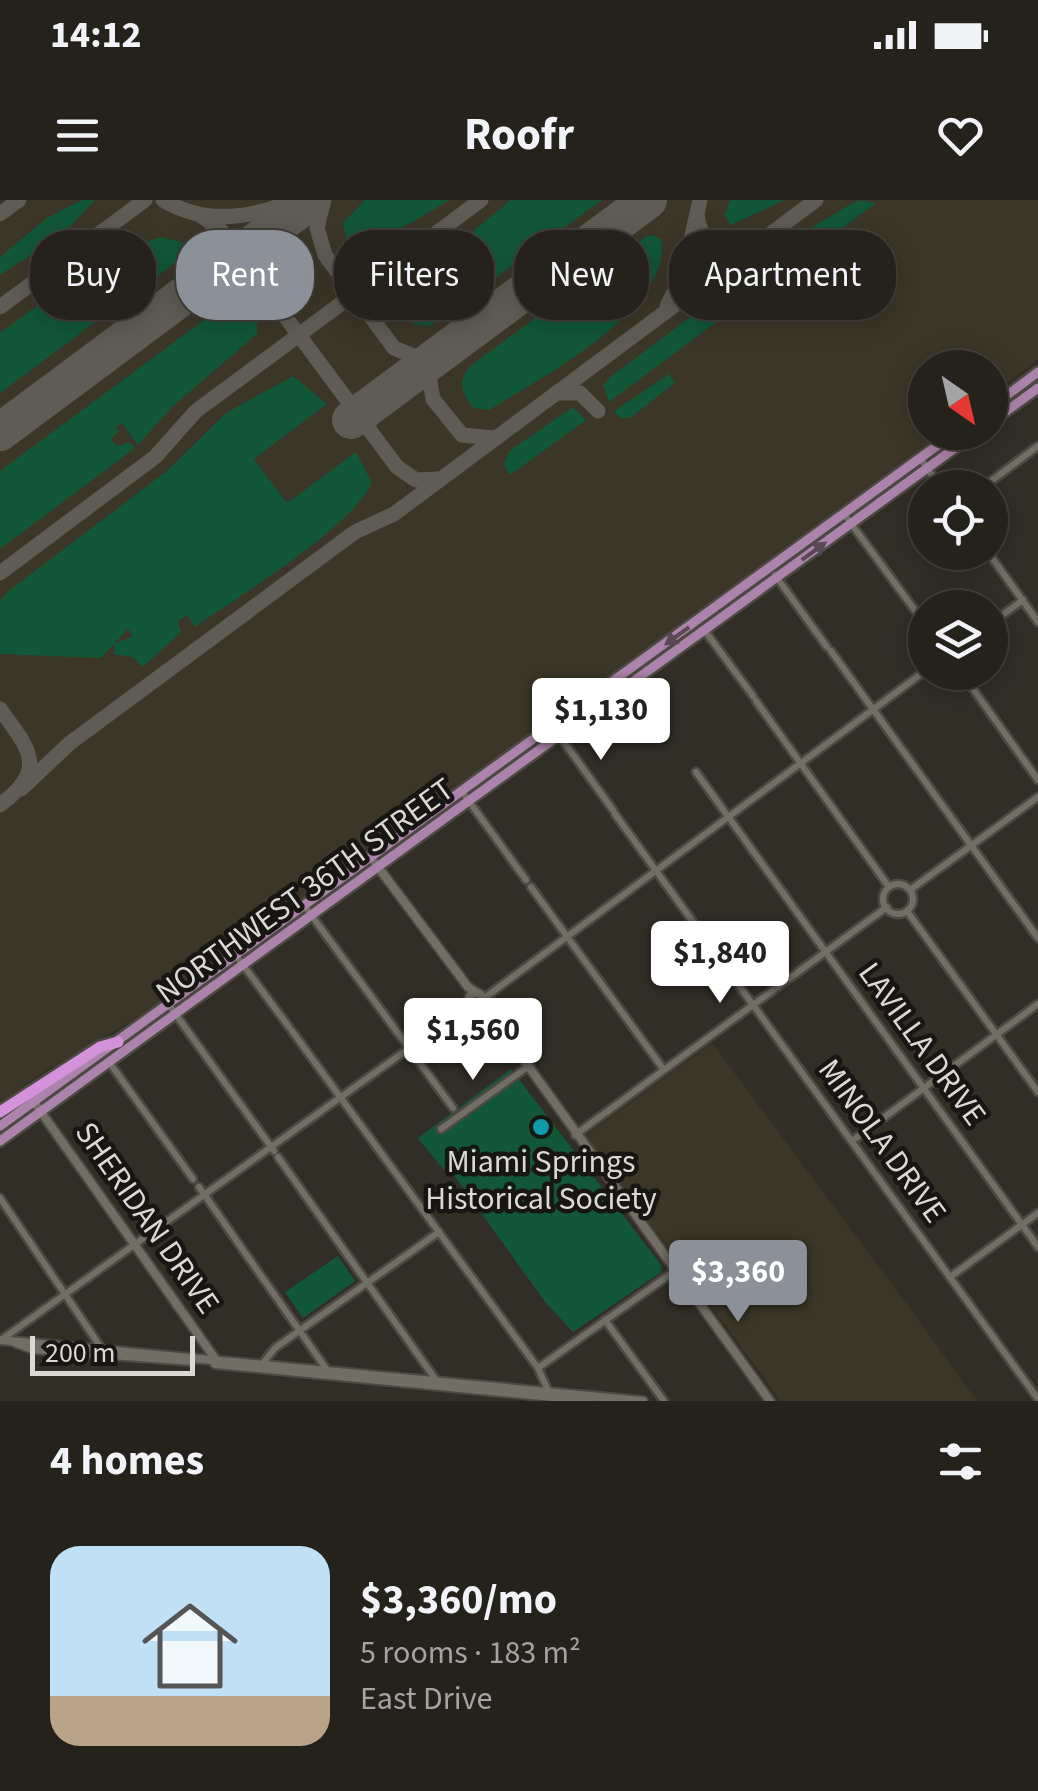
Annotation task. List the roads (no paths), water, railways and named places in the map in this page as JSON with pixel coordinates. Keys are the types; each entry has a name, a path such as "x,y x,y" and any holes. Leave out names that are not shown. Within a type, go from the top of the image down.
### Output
{"highway":[{"path":"0,1112 100,1047 120,1040"}],"main road":[{"path":"1008,394 1038,372"},
{"path":"1008,410 1038,388"},
{"name":"NORTHWEST 36TH STREET","path":"0,1141 706,631 777,578 931,450"},
{"name":"NORTHWEST 36TH STREET","path":"0,1126 306,908 770,568 952,450"},
{"path":"706,631 706,623 724,602"},
{"path":"640,663 648,673"},
{"path":"110,1062 112,1048 120,1040"}],"street":[{"path":"1006,470 1038,446"},
{"path":"920,458 928,468"},
{"path":"848,519 908,601"},
{"path":"770,568 1038,938"},
{"path":"1001,570 1038,622"},
{"path":"1008,610 1022,600"},
{"path":"706,631 888,886"},
{"path":"0,1340 135,1243 201,1190 274,1151 341,1097 908,684"},
{"path":"973,690 1038,780"},
{"name":"MINOLA DRIVE","path":"553,727 1038,1400"},
{"name":"LAVILLA DRIVE","path":"696,772 1038,1248"},
{"path":"463,793 664,1070"},
{"path":"910,890 1038,796"},
{"path":"373,859 770,1401"},
{"path":"900,884 910,890 913,901 907,911 896,913 887,907 884,894 888,886 900,884"},
{"path":"576,1135 887,907"},
{"path":"306,908 453,1108"},
{"path":"907,911 1038,1092"},
{"path":"237,956 538,1368 549,1393"},
{"path":"852,1141 1038,1004"},
{"path":"169,1005 436,1380"},
{"path":"110,1062 193,1179"},
{"path":"441,1130 526,1068"},
{"name":"SHERIDAN DRIVE","path":"34,1102 217,1362"},
{"path":"201,1190 327,1370"},
{"path":"0,1198 67,1291 102,1348"},
{"path":"949,1277 1038,1213"},
{"path":"263,1363 275,1348 439,1232"},
{"path":"538,1368 675,1270"},
{"path":"605,1320 664,1401"},
{"path":"0,1340 32,1348 643,1401"},
{"path":"16,1343 23,1340 217,1362 436,1380 593,1401"}],"place":[{"name":"Miami Springs Historical Society","path":"541,1127"}]}
